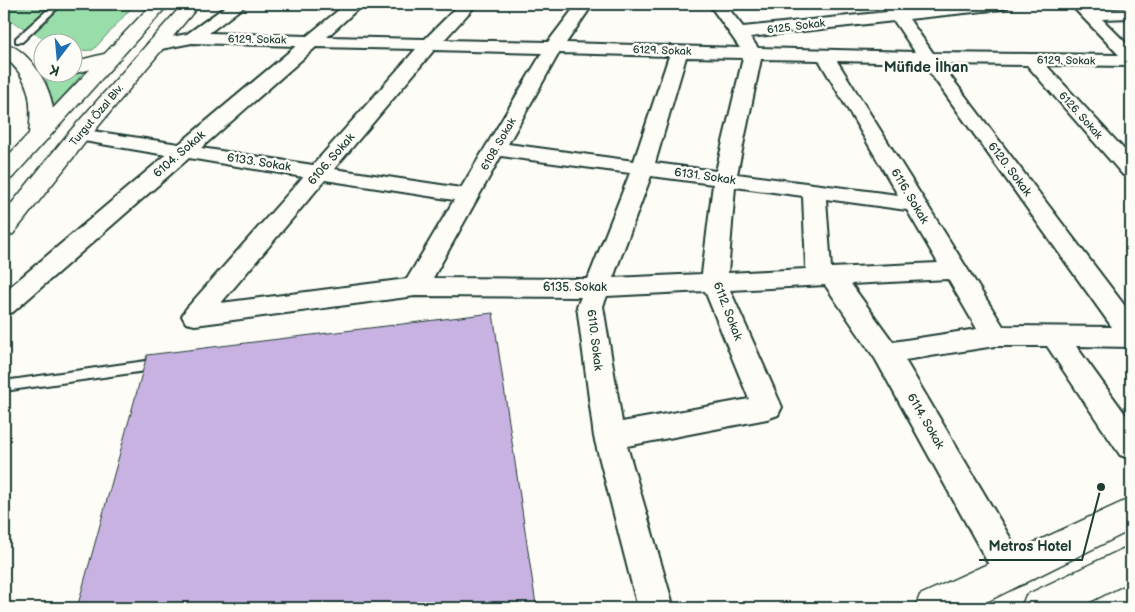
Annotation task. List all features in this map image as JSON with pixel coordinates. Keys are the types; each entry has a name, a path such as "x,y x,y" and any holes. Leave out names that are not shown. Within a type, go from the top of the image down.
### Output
{"main road":[{"path":"4,173 108,58 161,4"},
{"name":"Turgut Özal Blv.","path":"4,229 79,135 192,4"},
{"path":"9,41 32,53"},
{"path":"9,41 36,79 43,112 40,134"},
{"path":"82,65 108,58"},
{"path":"934,608 1131,513"},
{"path":"1040,608 1131,562"}],"street":[{"path":"156,46 192,38 239,4"},
{"name":"6104. Sokak","path":"4,306 354,4"},
{"name":"6106. Sokak","path":"196,316 430,44 469,4"},
{"name":"6108. Sokak","path":"415,287 554,47 585,4"},
{"path":"717,4 752,53"},
{"name":"6125. Sokak","path":"738,33 894,9 1002,4"},
{"name":"6120. Sokak","path":"894,9 928,58 1131,332"},
{"path":"1084,10 1131,13"},
{"path":"1084,10 1129,62"},
{"name":"6129. Sokak","path":"192,38 1129,62"},
{"name":"6110. Sokak","path":"656,608 608,437 590,306 643,167 679,51"},
{"name":"6112. Sokak","path":"608,437 767,407 714,282 725,179 752,53"},
{"name":"6116. Sokak","path":"825,55 995,336"},
{"name":"6126. Sokak","path":"1031,60 1131,170"},
{"name":"6133. Sokak","path":"79,135 320,171 468,196"},
{"name":"6131. Sokak","path":"494,149 915,204"},
{"path":"814,190 826,277"},
{"name":"6135. Sokak","path":"196,316 415,287 596,288 955,270"},
{"name":"6114. Sokak","path":"826,277 886,353 1012,571"},
{"path":"886,353 995,336 1131,337"},
{"path":"1054,336 1131,446"}],"lane":[{"path":"9,41 58,4"},
{"path":"4,386 170,363"}],"green space":[{"path":"4,4 135,4 93,50 82,51 82,32 32,32 15,23 4,21"},
{"path":"47,82 75,82 52,108"}],"building":[{"path":"493,313 536,605 514,608 77,608 147,355"}],"place":[{"name":"Metros Hotel","path":"1101,487"}],"district":[{"name":"Müfide İlhan","path":"926,67"}]}
